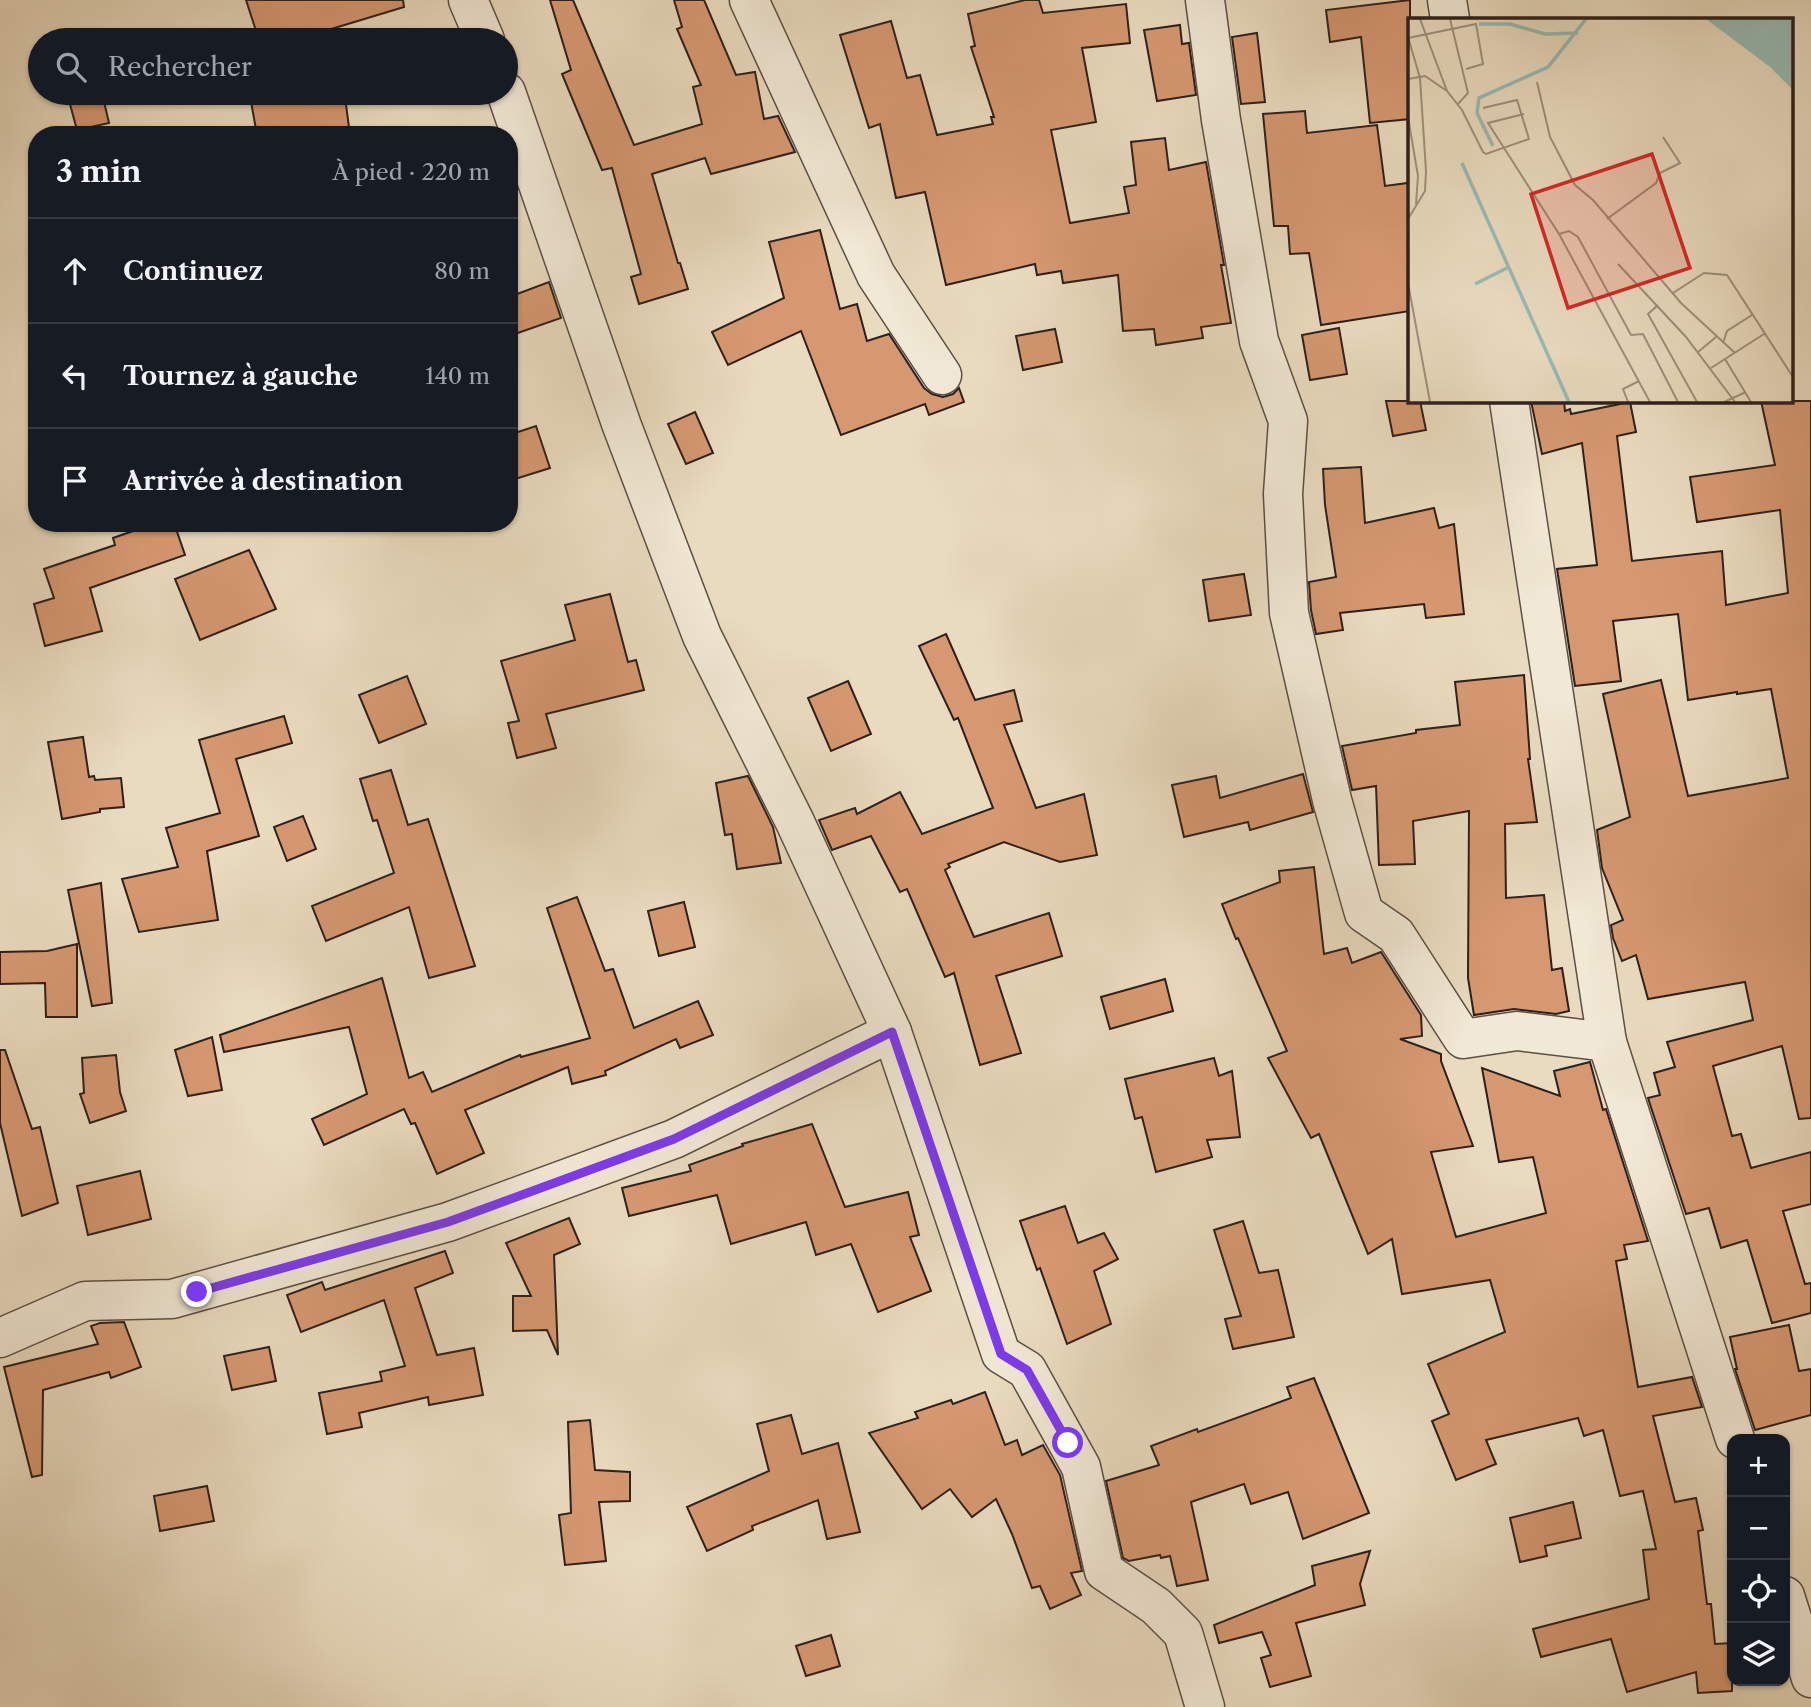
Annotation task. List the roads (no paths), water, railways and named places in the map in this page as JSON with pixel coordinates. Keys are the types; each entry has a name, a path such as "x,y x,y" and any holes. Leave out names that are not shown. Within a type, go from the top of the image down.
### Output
{"street":[{"path":"468,0 480,28"},
{"path":"749,0 876,275 942,375"},
{"path":"1205,0 1221,120 1259,341 1288,421 1283,494 1289,613 1332,800 1364,913 1396,936 1464,1039 1517,1031 1607,1042"},
{"path":"1447,0 1450,18"},
{"path":"511,105 518,126"},
{"path":"518,127 622,426 702,636 795,822 892,1032 1001,1354 1027,1370 1081,1467 1104,1571 1156,1606 1182,1633 1205,1707"},
{"path":"1508,402 1607,1042 1733,1434"},
{"path":"0,1338 85,1301 172,1299 448,1222 674,1139 892,1032"},
{"path":"1790,1612 1811,1678"}]}
